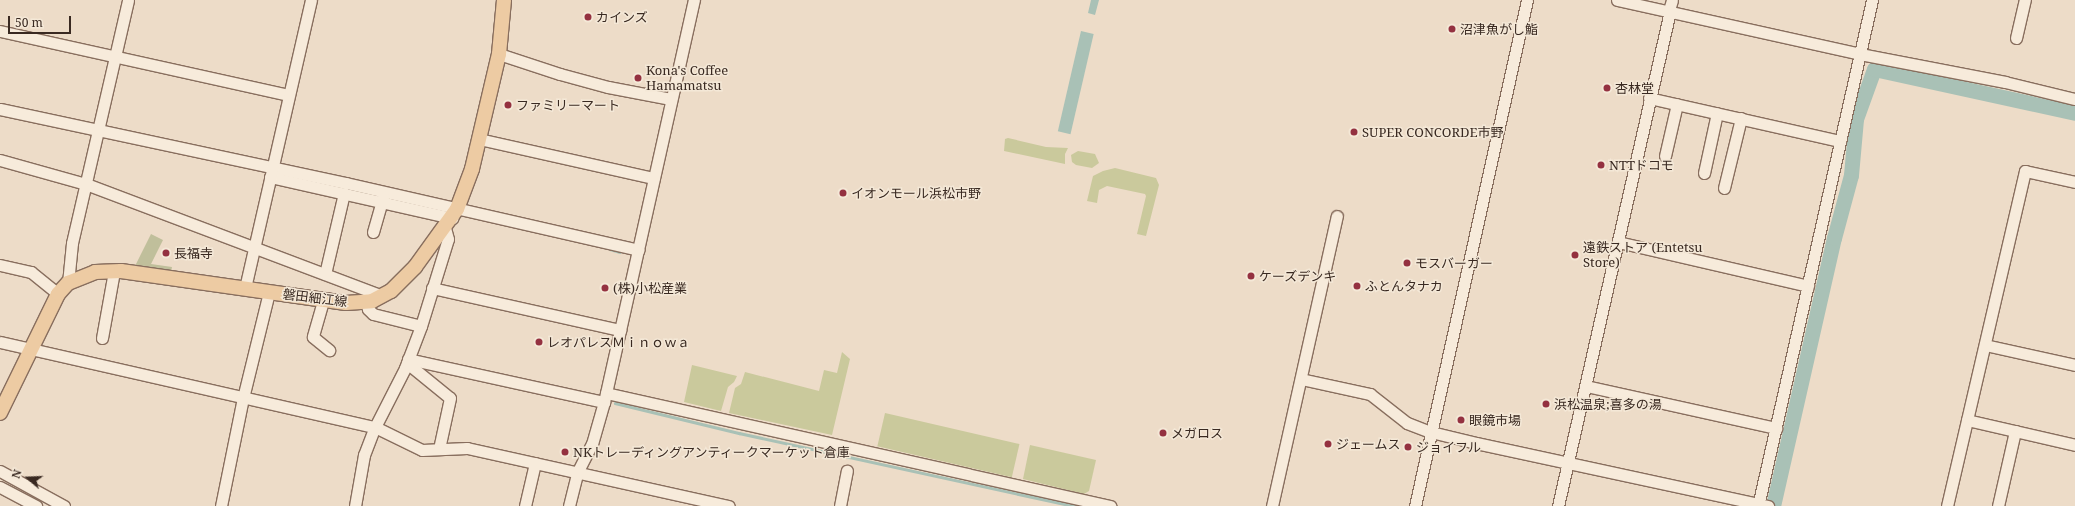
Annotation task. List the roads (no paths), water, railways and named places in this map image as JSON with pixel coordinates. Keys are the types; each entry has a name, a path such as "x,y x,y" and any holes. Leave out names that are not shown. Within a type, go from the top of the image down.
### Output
{"main road":[{"name":"磐田細江線","path":"0,413 58,294 68,283 96,272 114,271 346,303 366,302 391,291 414,267 451,218 472,169 499,54 504,0"}],"street":[{"path":"68,283 72,243 128,0"},
{"path":"245,288 311,0"},
{"path":"569,506 578,471 590,448 605,398 654,178 672,106 671,99 694,0"},
{"path":"1415,506 1527,0"},
{"path":"1616,0 1860,54 2005,82 2075,99"},
{"path":"1301,379 1370,394 1407,423 1431,432 1762,505 1776,428 1872,0"},
{"path":"2016,38 2025,0"},
{"path":"1558,506 1669,12"},
{"path":"0,31 115,58 288,95"},
{"path":"499,54 608,87 671,99"},
{"path":"1649,98 1840,141"},
{"path":"1665,156 1677,104"},
{"path":"0,109 98,130 382,197 451,218 638,250"},
{"path":"1704,173 1717,113"},
{"path":"1724,188 1741,118"},
{"path":"479,139 654,178"},
{"path":"0,160 86,184 382,296"},
{"path":"1948,506 2025,171 2075,182"},
{"path":"271,172 344,193 382,197"},
{"path":"324,274 344,193"},
{"path":"373,232 382,197"},
{"path":"1272,506 1337,216"},
{"path":"355,506 364,455 375,427 408,361 421,326 448,239 451,218"},
{"path":"1618,242 1808,286"},
{"path":"0,265 31,272 58,294"},
{"path":"102,338 114,271"},
{"path":"432,288 620,330"},
{"path":"221,506 243,398 269,292"},
{"path":"323,301 313,337 329,350"},
{"path":"366,302 368,309 373,314 421,326"},
{"path":"0,342 375,427 422,450 467,448 578,471 729,506"},
{"path":"1985,345 2075,365"},
{"path":"408,361 605,398 1110,506"},
{"path":"408,361 450,398 439,449"},
{"path":"1586,386 1776,428"},
{"path":"1967,420 2075,446"},
{"path":"1998,506 2015,431"},
{"path":"525,506 535,463"},
{"path":"0,471 64,506"},
{"path":"840,506 847,472"},
{"path":"0,487 36,506"}],"waterway":[{"path":"1773,506 1834,238 1851,175 1856,119 1874,69 2075,113"},
{"path":"610,249 620,252"},
{"path":"615,403 739,433 1075,506"}],"place":[{"name":"カインズ","path":"588,17"},
{"name":"沼津魚がし鮨","path":"1452,29"},
{"name":"Kona's Coffee Hamamatsu","path":"638,78"},
{"name":"杏林堂","path":"1607,88"},
{"name":"ファミリーマート","path":"508,105"},
{"name":"SUPER CONCORDE市野","path":"1354,132"},
{"name":"NTTドコモ","path":"1601,165"},
{"name":"イオンモール浜松市野","path":"843,193"},
{"name":"長福寺","path":"166,253"},
{"name":"遠鉄ストア (Entetsu Store)","path":"1575,255"},
{"name":"モスバーガー","path":"1407,263"},
{"name":"ケーズデンキ","path":"1251,276"},
{"name":"ふとんタナカ","path":"1357,286"},
{"name":"(株)小松産業","path":"605,288"},
{"name":"レオパレスＭｉｎｏｗａ","path":"539,342"},
{"name":"浜松温泉;喜多の湯","path":"1546,404"},
{"name":"眼鏡市場","path":"1461,420"},
{"name":"メガロス","path":"1163,433"},
{"name":"ジェームス","path":"1328,444"},
{"name":"ジョイフル","path":"1408,447"},
{"name":"NKトレーディングアンティークマーケット倉庫","path":"565,452"}]}
